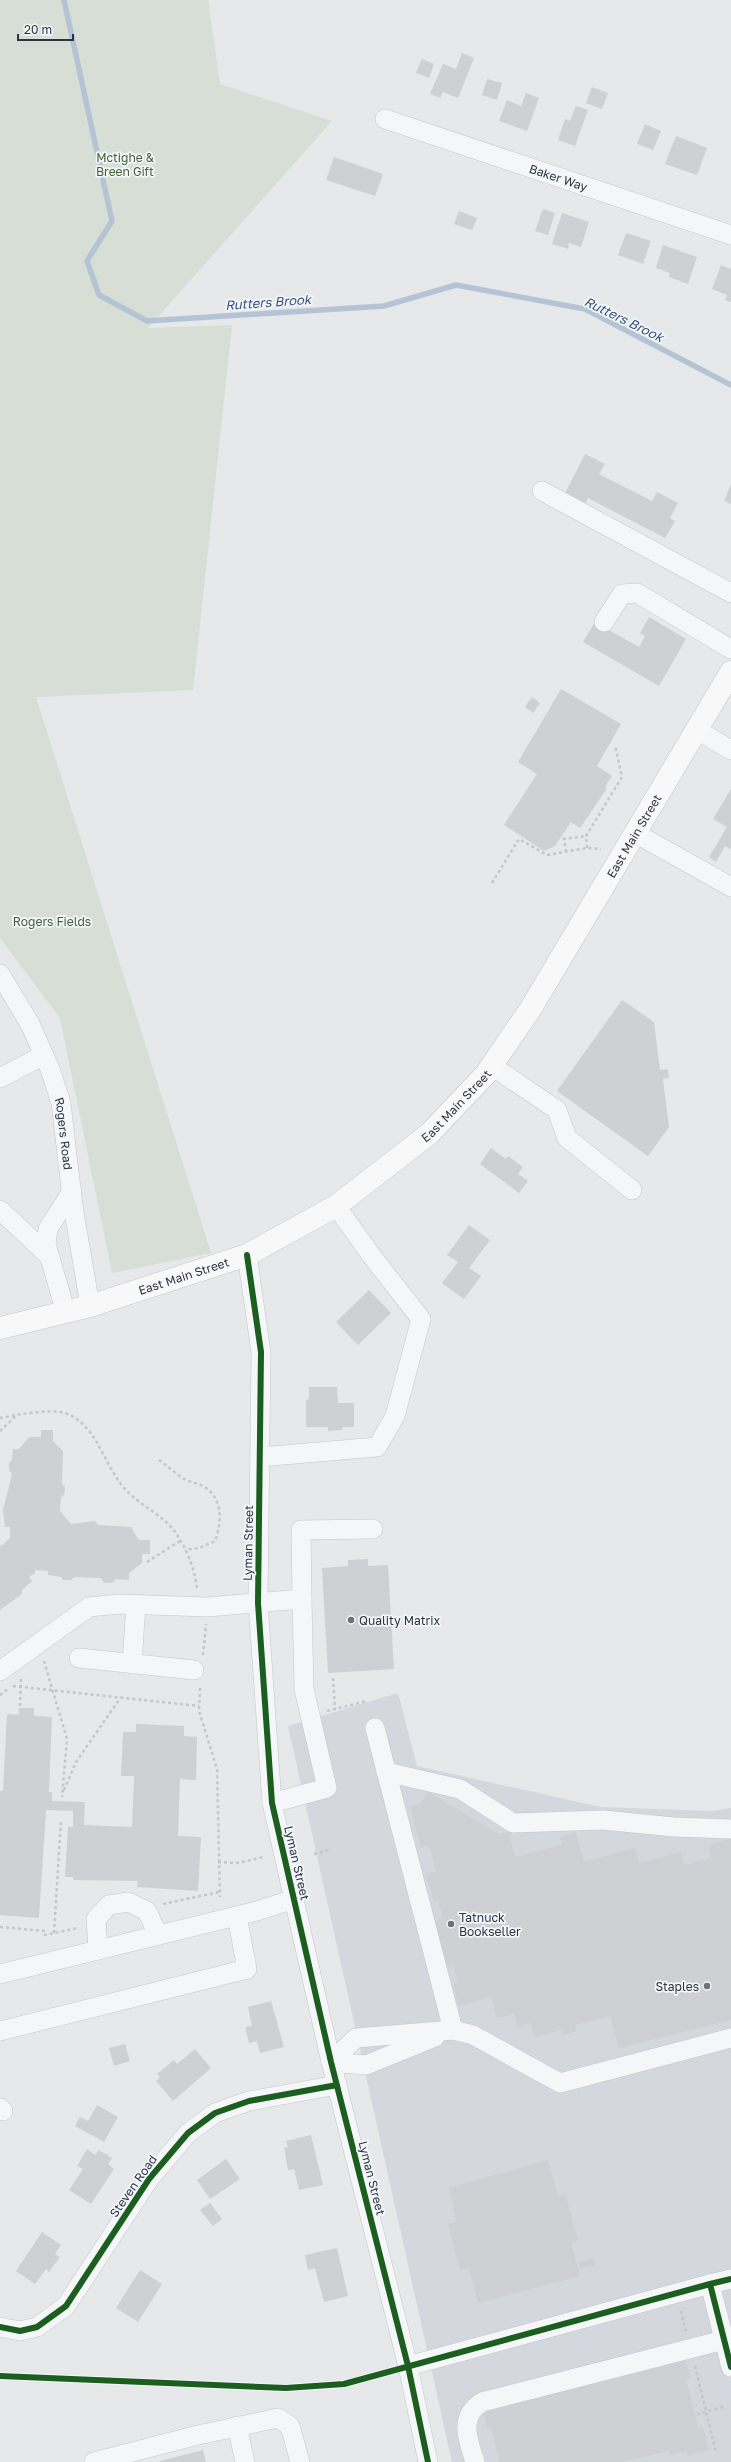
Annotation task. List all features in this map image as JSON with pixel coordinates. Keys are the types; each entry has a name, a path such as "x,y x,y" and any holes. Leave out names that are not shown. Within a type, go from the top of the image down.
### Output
{"main road":[{"name":"East Main Street","path":"0,1328 90,1306 247,1254 336,1206 429,1134 492,1066 531,1008 731,672"}],"street":[{"name":"Baker Way","path":"385,119 731,235"},
{"path":"542,491 731,593"},
{"path":"604,622 622,594 637,594 731,649"},
{"path":"697,730 731,750"},
{"path":"635,833 731,887"},
{"name":"Rogers Road","path":"0,974 30,1024 44,1055 61,1103 72,1191 90,1306"},
{"path":"0,1078 44,1055"},
{"path":"492,1066 557,1110 567,1138 632,1190"},
{"path":"66,1313 55,1272 47,1254 46,1244 48,1229 72,1191"},
{"path":"260,1457 377,1448 395,1416 421,1319 371,1256 336,1206"},
{"path":"0,1210 47,1254"},
{"name":"Lyman Street","path":"247,1254 261,1352 258,1603 272,1803 331,2062 408,2366 428,2462"},
{"path":"272,1803 327,1788 304,1688 301,1530 373,1529"},
{"path":"0,1671 89,1607 136,1604 207,1607 302,1599"},
{"path":"132,1664 136,1604"},
{"path":"79,1658 199,1671"},
{"path":"375,1728 453,2030"},
{"path":"386,1772 460,1789 513,1823 603,1820 674,1827 731,1829"},
{"path":"0,1974 237,1916 294,1899"},
{"path":"98,1950 96,1919 109,1905 128,1902 147,1911 158,1935"},
{"path":"0,2031 247,1969 237,1916"},
{"path":"331,2062 366,2066 453,2030"},
{"path":"331,2062 356,2038 453,2030 473,2035 560,2083 731,2038"},
{"name":"Steven Road","path":"0,2327 20,2331 37,2327 66,2306 149,2179 188,2133 215,2113 249,2101 337,2085"},
{"path":"408,2366 731,2279"},
{"path":"710,2284 731,2367"},
{"path":"475,2462 465,2433 467,2421 473,2408 482,2402 724,2340"},
{"path":"94,2462 237,2426 278,2418 290,2426 300,2462"},
{"path":"237,2426 245,2462"}],"path":[{"path":"587,848 586,836 622,777 615,745"},
{"path":"566,852 564,839 586,836"},
{"path":"492,883 519,839 547,855 587,848 608,850"},
{"path":"0,1418 52,1412 71,1415 92,1434 105,1460 126,1490 160,1516 175,1532 185,1550 196,1578 198,1595"},
{"path":"0,1431 17,1415"},
{"path":"159,1460 186,1480 205,1487 216,1497 220,1515 219,1531 215,1541 199,1548 185,1550"},
{"path":"147,1562 180,1541"},
{"path":"206,1623 199,1671 199,1706 217,1769 220,1897"},
{"path":"43,1656 67,1739 62,1797"},
{"path":"20,1706 22,1676"},
{"path":"333,1678 335,1709"},
{"path":"0,1695 13,1686 199,1706"},
{"path":"63,1792 76,1762 121,1697"},
{"path":"323,1712 367,1701"},
{"path":"54,1933 61,1820"},
{"path":"314,1854 329,1850"},
{"path":"218,1862 237,1863 264,1857"},
{"path":"681,2311 716,2452"},
{"path":"697,2414 723,2407"}],"shaded area":[{"path":"398,1693 417,1766 601,1807 712,1811 731,1808 731,2462 452,2462 288,1726"}],"green space":[{"name":"Mctighe & Breen Gift","path":"0,0 208,0 220,84 332,121 148,328 232,325 193,690 36,697 211,1253 112,1273 60,1018 0,938"}],"building":[{"path":"462,53 474,58 458,98 443,92 440,98 430,94 443,64 456,69"},
{"path":"422,59 434,64 429,78 416,73"},
{"path":"487,79 502,83 497,100 482,95"},
{"path":"592,87 608,93 602,109 586,103"},
{"path":"526,93 539,98 527,131 499,121 507,100 521,106"},
{"path":"576,106 588,110 575,146 558,140 565,119 570,121"},
{"path":"645,124 661,131 653,150 637,144"},
{"path":"676,136 707,148 697,175 665,164"},
{"path":"334,157 383,174 375,196 326,180"},
{"path":"543,209 555,213 548,235 535,231"},
{"path":"459,211 477,218 472,230 454,224"},
{"path":"562,213 589,222 581,247 569,243 568,249 552,244"},
{"path":"626,233 651,241 643,264 618,255"},
{"path":"663,245 697,257 688,284 669,277 670,273 656,268"},
{"path":"721,265 731,269 731,302 725,300 727,295 712,289"},
{"path":"585,454 605,464 599,474 652,501 657,492 678,503 670,518 675,521 665,538 588,498 586,503 565,493"},
{"path":"731,484 731,504 724,501"},
{"path":"649,617 686,639 659,686 583,642 595,622 639,647 645,636 640,633"},
{"path":"561,689 621,724 597,766 612,776 606,785 606,790 580,828 571,822 555,846 544,851 504,825 537,774 518,762"},
{"path":"532,697 540,703 533,713 525,707"},
{"path":"731,789 731,849 725,846 716,862 709,857 727,827 713,819"},
{"path":"622,1000 654,1022 660,1070 668,1069 669,1078 663,1079 669,1127 648,1156 557,1091"},
{"path":"491,1148 506,1159 508,1156 523,1167 518,1174 528,1181 519,1193 480,1164"},
{"path":"469,1225 490,1240 469,1268 481,1276 464,1299 442,1283 458,1262 447,1255"},
{"path":"369,1290 391,1313 358,1345 336,1322"},
{"path":"309,1387 337,1387 338,1403 354,1403 354,1427 343,1427 342,1430 328,1431 328,1427 306,1427 306,1400 309,1399"},
{"path":"41,1430 53,1430 53,1441 63,1451 62,1484 65,1487 64,1495 61,1497 60,1511 71,1524 95,1521 98,1525 131,1527 139,1540 150,1540 150,1554 142,1554 142,1563 129,1573 129,1580 116,1579 112,1583 104,1583 101,1578 75,1577 71,1580 63,1580 61,1577 48,1575 48,1571 35,1570 35,1573 29,1577 32,1581 22,1590 22,1594 0,1610 0,1544 1,1546 10,1538 10,1527 5,1527 3,1510 12,1474 9,1470 9,1463 12,1460 13,1449 19,1449 29,1437 41,1437"},
{"path":"368,1559 368,1566 388,1565 394,1669 328,1673 322,1568 348,1566 348,1560"},
{"path":"19,1708 34,1708 34,1716 52,1717 49,1792 52,1792 52,1801 85,1802 84,1825 132,1827 134,1776 121,1776 123,1732 136,1732 136,1724 184,1726 184,1736 197,1737 196,1780 180,1779 178,1836 201,1837 198,1891 137,1887 138,1881 73,1880 74,1877 65,1877 68,1827 73,1827 73,1811 46,1810 39,1918 0,1915 0,1791 3,1791 7,1714 19,1715"},
{"path":"428,1792 499,1834 509,1832 515,1857 562,1845 560,1837 576,1832 584,1862 635,1848 639,1863 681,1852 685,1865 711,1858 709,1849 712,1844 731,1838 731,2020 619,2048 610,2016 575,2025 576,2031 562,2035 561,2030 534,2037 530,2023 517,2026 514,2014 497,2018 491,1997 459,2006 453,1984 458,1983 454,1966 448,1968 435,1921 443,1918 438,1901 434,1902 426,1874 436,1872 429,1845 421,1848 410,1807 420,1804"},
{"path":"271,2001 284,2047 260,2053 257,2041 249,2043 245,2027 252,2026 248,2007"},
{"path":"125,2044 130,2061 114,2066 109,2048"},
{"path":"195,2049 211,2068 173,2101 156,2081 160,2077 157,2074 174,2060 177,2064"},
{"path":"97,2105 118,2117 104,2142 75,2126 80,2117 88,2121"},
{"path":"311,2135 323,2185 299,2190 294,2169 288,2170 284,2148 288,2147 286,2141"},
{"path":"87,2149 95,2155 99,2150 112,2158 108,2164 114,2169 91,2204 69,2190 83,2169 77,2166"},
{"path":"226,2159 240,2179 210,2199 197,2180"},
{"path":"548,2160 558,2196 565,2194 578,2240 571,2242 580,2276 478,2303 469,2268 460,2270 448,2224 456,2222 449,2188"},
{"path":"210,2203 222,2219 213,2226 200,2210"},
{"path":"42,2232 61,2245 55,2254 60,2257 49,2272 46,2269 35,2284 16,2271"},
{"path":"337,2248 348,2296 324,2302 315,2268 308,2270 305,2255"},
{"path":"594,2259 595,2265 580,2268 578,2262"},
{"path":"140,2270 162,2284 138,2322 116,2308"},
{"path":"685,2358 690,2377 686,2379 698,2428 703,2426 709,2450 688,2456 686,2451 670,2455 669,2451 622,2462 499,2462 491,2427 487,2428 483,2411 665,2366 665,2363"},
{"path":"203,2450 206,2462 160,2462 160,2461"}],"waterway":[{"name":"Rutters Brook","path":"64,0 112,221 87,261 99,295 147,321 384,306 456,285 585,309 731,385"}],"cycle path":[{"path":"247,1255 261,1352 258,1603 272,1803 331,2062 408,2366 428,2462"},
{"path":"0,2327 20,2331 37,2327 66,2306 149,2179 188,2133 215,2113 249,2101 337,2085"},
{"path":"731,2279 710,2284 731,2367"},
{"path":"0,2376 286,2388 344,2384 710,2284"}],"place":[{"name":"Quality Matrix","path":"351,1620"},
{"name":"Tatnuck Bookseller","path":"451,1924"},
{"name":"Staples","path":"707,1986"}],"park label":[{"name":"Rogers Fields","path":"52,921"}]}
